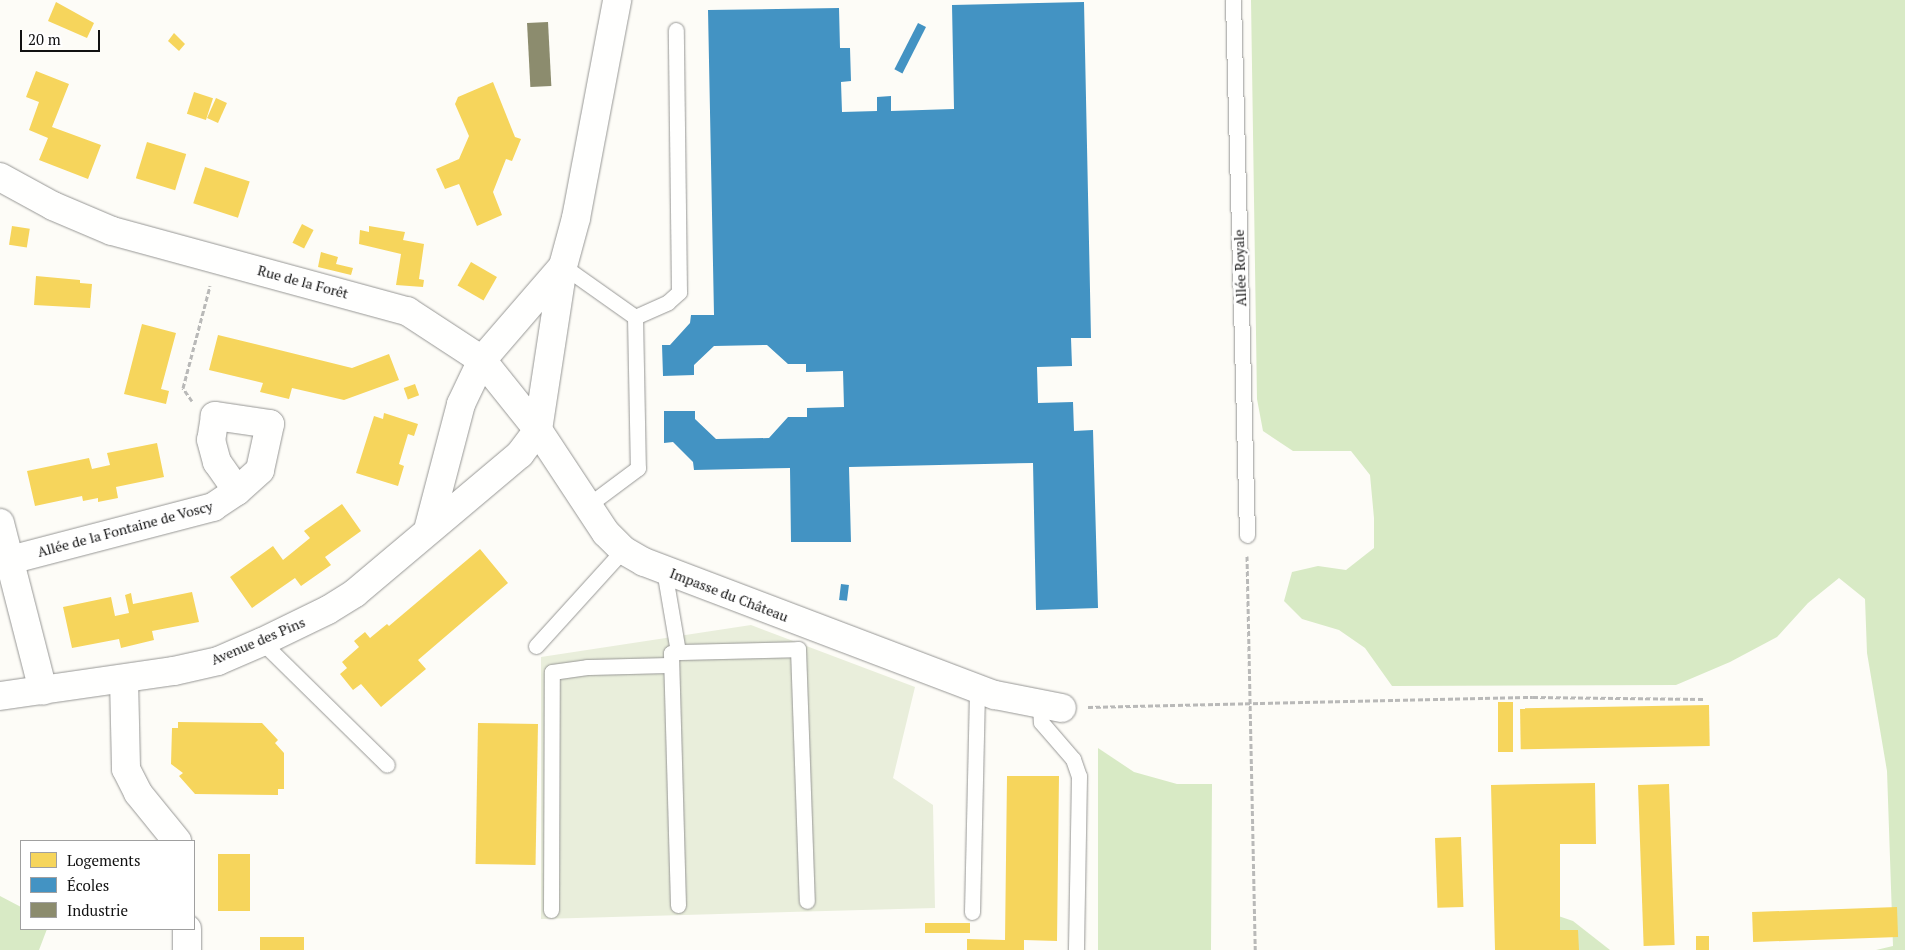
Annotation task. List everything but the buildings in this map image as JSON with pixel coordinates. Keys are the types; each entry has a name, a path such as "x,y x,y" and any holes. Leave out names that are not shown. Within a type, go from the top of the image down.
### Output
{"street":[{"path":"538,430 563,266 576,218 617,0"},
{"name":"Rue de la Forêt","path":"0,177 53,206 112,231 407,311 482,360"},
{"path":"428,530 461,404 482,360 563,266"},
{"name":"Impasse du Château","path":"482,360 538,430 588,506 623,550 664,570 976,688 1051,706"},
{"path":"215,416 211,440 217,462 237,491"},
{"name":"Allée de la Fontaine de Voscy","path":"10,560 213,507 237,491 260,470 270,424 215,416"},
{"name":"Avenue des Pins","path":"0,696 124,679 218,661 328,610 354,593 520,454 538,430"},
{"path":"0,523 43,691"},
{"path":"124,679 126,769 138,792 176,840"},
{"path":"187,930 187,950"}],"lane":[{"name":"Allée Royale","path":"1233,0 1247,535"},
{"path":"635,317 668,302 679,292 676,30"},
{"path":"563,266 635,317"},
{"path":"588,506 638,468 635,317"},
{"path":"536,646 623,550"},
{"path":"664,570 675,659 678,905"},
{"path":"262,642 387,765"},
{"path":"551,910 552,672 587,667 798,649 807,901"},
{"path":"972,912 976,688"},
{"path":"1051,706 1042,722 1073,758 1079,776 1076,950"}],"path":[{"path":"215,416 192,402 183,388 217,259"},
{"path":"1247,535 1255,950"},
{"path":"1051,706 1533,697 1704,699"}],"green space":[{"path":"1251,0 1905,0 1905,950 1876,950 1893,946 1887,771 1867,653 1865,599 1839,578 1808,603 1777,637 1730,662 1676,685 1392,686 1365,648 1339,630 1302,619 1284,601 1292,572 1318,566 1346,570 1374,548 1374,518 1370,475 1351,451 1293,451 1263,431 1257,399"},
{"path":"751,625 915,687 893,778 933,805 935,908 541,919 541,657"},
{"path":"1098,748 1134,772 1177,784 1212,784 1211,950 1098,950"},
{"path":"0,896 20,906 20,930 47,930 39,950 0,950"},
{"path":"1535,908 1573,921 1610,950 1536,950"}]}
